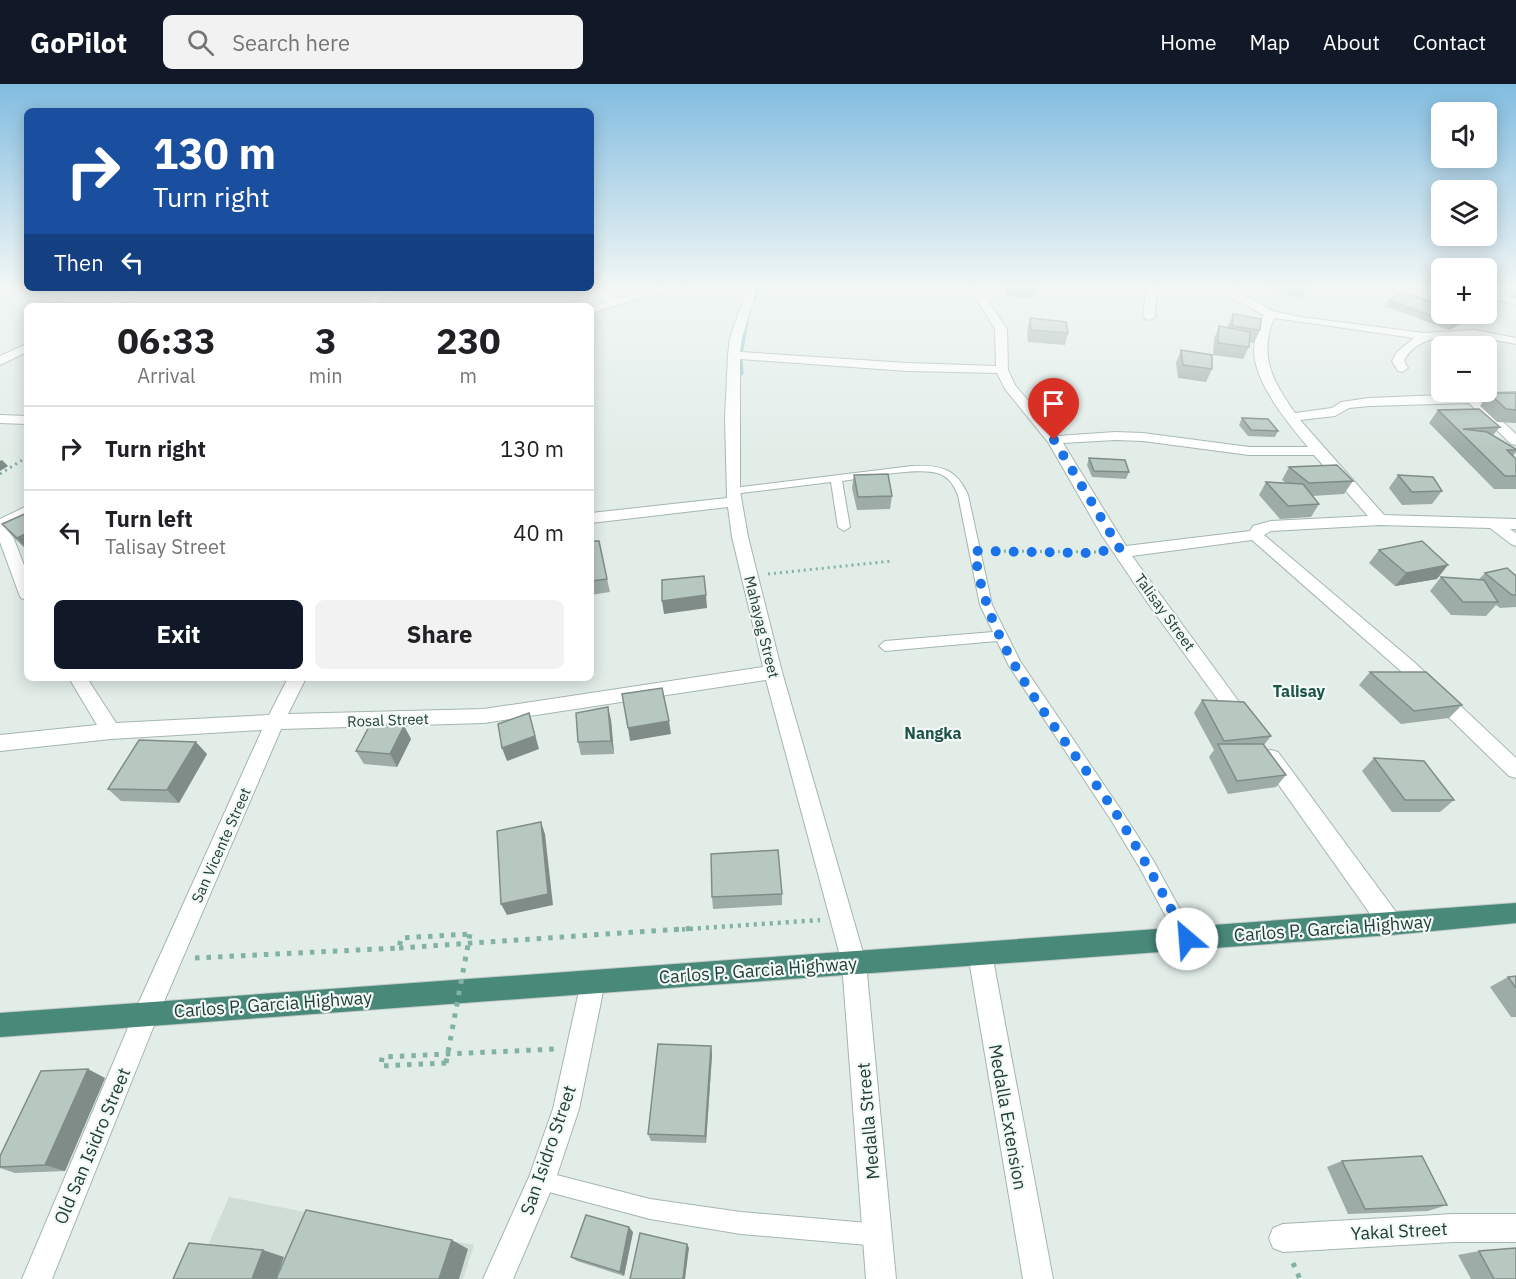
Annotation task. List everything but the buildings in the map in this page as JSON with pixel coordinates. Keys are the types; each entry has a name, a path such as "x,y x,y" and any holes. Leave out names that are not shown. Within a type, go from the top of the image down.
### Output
{"highway":[{"name":"Carlos P. Garcia Highway","path":"0,1025 1516,913"}],"street":[{"name":"Mahayag Street","path":"737,341 734,355 732,418 734,496 749,576 773,672 854,963"},
{"name":"Talisay Street","path":"1001,341 1002,370 1009,386 1054,440 1121,551 1250,730"},
{"path":"1262,341 1260,354 1266,373 1290,417 1380,520"},
{"path":"1402,368 1398,361 1401,355 1418,341"},
{"path":"0,361 24,349"},
{"path":"734,355 907,367 1002,370"},
{"path":"1497,397 1516,396"},
{"path":"1290,417 1335,412 1346,405 1369,402 1431,400"},
{"path":"1475,402 1516,441"},
{"path":"0,419 24,420"},
{"path":"1054,440 1134,437 1249,451 1319,451"},
{"path":"594,518 734,496"},
{"path":"24,512 0,524 24,586"},
{"path":"1256,535 1258,529 1271,526 1380,520 1516,524"},
{"path":"1496,525 1516,541"},
{"path":"1121,551 1256,535"},
{"path":"1256,535 1263,544 1408,667 1516,770"},
{"name":"Rosal Street","path":"0,743 111,731 275,722 484,716 773,672"},
{"path":"80,681 111,731"},
{"name":"San Vicente Street","path":"147,1013 275,722 296,681"},
{"path":"1264,749 1390,924"},
{"name":"Medalla Extension","path":"980,954 1038,1279"},
{"name":"Medalla Street","path":"854,963 881,1279"},
{"name":"San Isidro Street","path":"498,1279 541,1181 566,1109 593,982"},
{"name":"Old San Isidro Street","path":"37,1279 147,1013"},
{"name":"Yakal Street","path":"1283,1238 1453,1228 1516,1228"}],"lane":[{"path":"734,496 836,479 927,468 952,475 959,483 963,495 986,605 1000,636 1014,663 1147,865 1187,939"},
{"path":"836,479 844,527"},
{"path":"885,646 1000,636"},
{"path":"541,1181 650,1209 741,1223 879,1235"}],"path":[{"path":"0,474 24,460"},
{"path":"975,551 1088,553 1121,551"},
{"path":"749,576 892,561"},
{"path":"170,960 399,948 843,918"},
{"path":"399,948 401,938 470,933 446,1063 381,1066 382,1057 580,1049"}],"shaded area":[{"path":"229,1197 474,1245 463,1279 193,1279"}],"waterway":[{"path":"743,341 740,354 748,354"},
{"path":"740,359 741,373"}],"district":[{"name":"Talisay","path":"1299,691"},
{"name":"Nangka","path":"933,733"}],"route":[{"path":"1054,440 1120,549 1088,553 975,551 986,605 1014,663 1116,815 1147,865 1187,939"}]}
